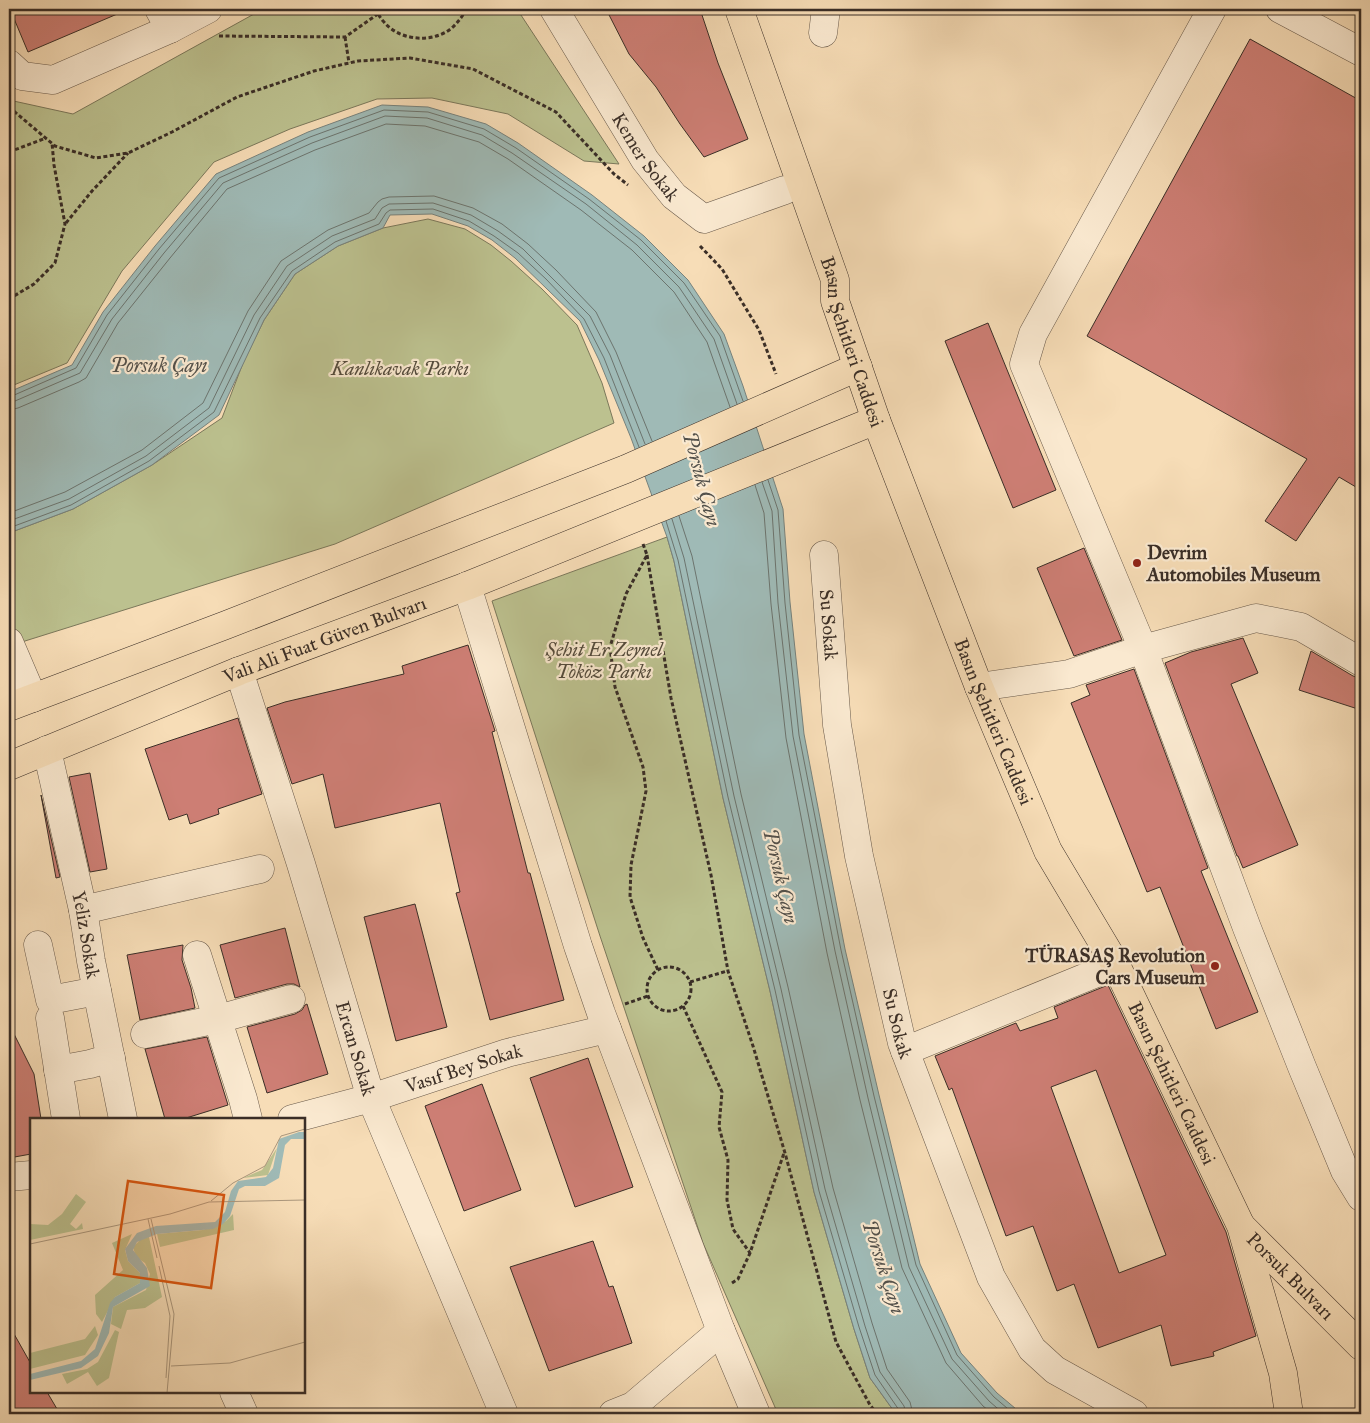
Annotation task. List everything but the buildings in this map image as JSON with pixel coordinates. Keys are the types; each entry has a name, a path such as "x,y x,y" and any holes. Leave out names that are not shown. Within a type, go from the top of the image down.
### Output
{"main road":[{"name":"Basın Şehitleri Caddesi","path":"739,9 835,280 834,301 876,420 979,687 1048,851 1116,965 1241,1226 1283,1373 1289,1414"},
{"path":"752,46 751,91 820,287 834,301"},
{"path":"21,703 626,469 858,367"},
{"name":"Vali Ali Fuat Güven Bulvarı","path":"9,766 239,671 468,586 876,420"},
{"name":"Porsuk Bulvarı","path":"1241,1226 1361,1346"}],"street":[{"path":"9,64 22,76 54,80 164,19 208,9"},
{"name":"Kemer Sokak","path":"554,9 645,160 674,196 704,219 785,190"},
{"path":"1212,9 1033,334 1024,364 1143,649 1247,928 1302,1067 1345,1171 1361,1197"},
{"path":"1280,9 1361,52"},
{"name":"Su Sokak","path":"824,556 838,734 858,856 902,1043 991,1277 1032,1349 1055,1370 1134,1414"},
{"path":"468,586 578,946 607,1029 720,1331 756,1414"},
{"path":"979,687 1069,674 1143,649 1256,618 1302,627 1361,662"},
{"path":"9,642 21,703"},
{"name":"Ercan Sokak","path":"239,671 301,864 371,1098 504,1414"},
{"name":"Yeliz Sokak","path":"47,750 83,910 123,1118"},
{"path":"83,910 260,869"},
{"path":"38,945 50,1000 97,991"},
{"path":"197,955 244,1099 248,1118"},
{"path":"905,1050 1116,965"},
{"path":"145,1034 218,1019 292,999"},
{"path":"50,1018 66,1118"},
{"name":"Vasıf Bey Sokak","path":"296,1118 371,1098 507,1054 607,1029"},
{"path":"58,1070 111,1058"},
{"path":"9,1178 30,1175"},
{"path":"613,1414 633,1406 720,1331"},
{"path":"234,1393 244,1414"}],"path":[{"path":"375,9 384,22 397,33 413,38 430,38 445,32 458,22 466,9"},
{"path":"215,36 345,37 378,14"},
{"path":"345,37 349,63"},
{"path":"9,107 55,146 96,158 128,153 237,97 314,71 358,61 410,58 473,69 556,112 614,174 628,186"},
{"path":"9,152 46,138"},
{"path":"52,143 54,165 65,224"},
{"path":"9,299 34,284 55,263 65,224 92,191 128,153"},
{"path":"700,245 722,269 759,330 779,401"},
{"path":"639,517 671,698 711,875 728,971 785,1153 836,1342 870,1405 877,1414"},
{"path":"647,555 626,594 610,646 615,687 643,767 646,791 631,864 630,897 643,938 658,970"},
{"path":"665,968 679,970 685,974 690,982 688,1001 677,1010 663,1011 652,1003 647,989 652,975 658,970 665,968"},
{"path":"690,982 728,971"},
{"path":"683,1006 722,1092 719,1127 728,1160 727,1200 733,1229 750,1253"},
{"path":"710,1300 738,1278 750,1253 785,1153"}],"green space":[{"path":"263,9 517,9 619,164 584,161 508,114 432,98 377,99 290,129 214,162 122,271 67,363 9,387 9,100 73,114"},
{"name":"Kanlıkavak Parkı","path":"428,219 465,229 491,245 542,289 577,325 602,383 614,423 335,544 9,646 9,533 73,509 152,465 222,418 243,363 264,320 295,274 338,246 383,228"},
{"name":"Şehit Er Zeynel Toköz Parkı","path":"667,537 674,561 723,798 770,991 814,1192 870,1378 896,1414 778,1414 703,1243 600,936 492,601"}],"water":[{"name":"Porsuk Çayı","path":"382,105 428,107 486,124 518,143 592,195 644,236 688,280 724,334 783,509 790,602 804,734 845,949 920,1264 961,1353 997,1393 1022,1414 896,1414 870,1378 814,1192 770,991 723,798 674,561 667,537 631,438 599,360 580,321 515,258 492,240 468,226 432,214 390,215 383,228 338,246 295,274 264,320 219,415 152,465 73,509 9,533 9,392 72,365 103,312 155,246 216,174 308,132"}],"place":[{"name":"Devrim Automobiles Museum","path":"1137,563"},
{"name":"TÜRASAŞ Revolution Cars Museum","path":"1215,966"}]}
